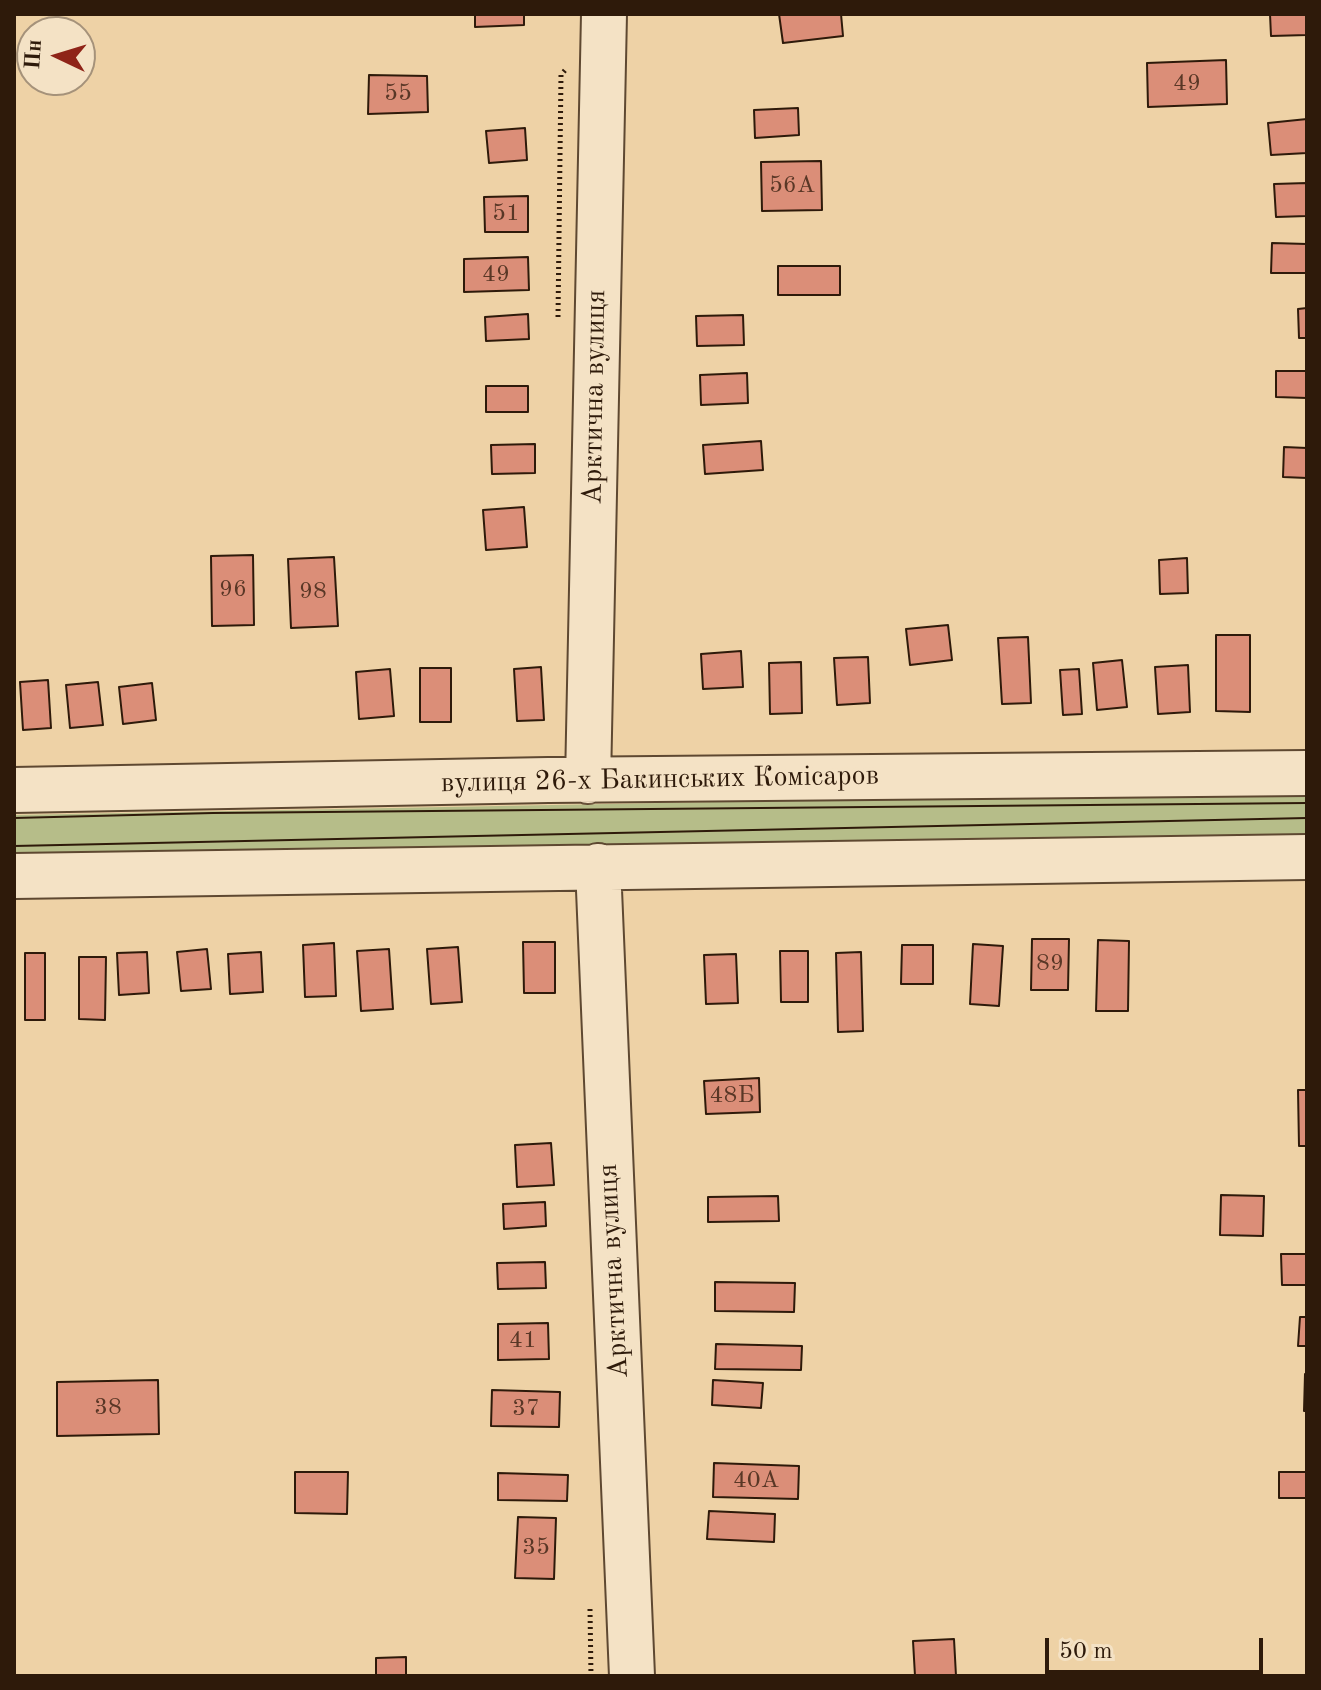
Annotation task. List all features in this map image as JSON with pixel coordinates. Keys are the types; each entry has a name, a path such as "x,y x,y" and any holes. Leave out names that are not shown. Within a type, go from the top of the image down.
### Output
{"street":[{"name":"Арктична вулиця","path":"588,781 604,14"},
{"name":"вулиця 26-х Бакинських Комісаров","path":"14,790 1307,773"},
{"path":"14,876 1307,857"},
{"name":"Арктична вулиця","path":"598,866 632,1676"}],"green space":[{"path":"1307,791 1307,840 14,861 14,815"}],"building":[{"path":"475,14 524,14 524,25 475,27"},
{"path":"779,14 841,14 843,36 783,43"},
{"path":"1270,14 1307,14 1307,35 1271,36"},
{"path":"1226,60 1227,104 1148,107 1147,63"},
{"path":"369,75 427,76 428,112 368,114"},
{"path":"798,108 799,135 755,138 754,110"},
{"path":"1307,119 1307,153 1271,155 1268,123"},
{"path":"525,128 527,160 489,163 486,131"},
{"path":"821,161 822,210 762,211 761,162"},
{"path":"1307,183 1307,216 1276,217 1274,184"},
{"path":"528,196 528,232 485,232 484,197"},
{"path":"1272,243 1307,244 1307,273 1271,273"},
{"path":"528,257 529,290 464,292 464,259"},
{"path":"778,266 840,266 840,295 778,295"},
{"path":"1307,308 1307,338 1299,338 1298,309"},
{"path":"528,314 529,339 486,341 485,317"},
{"path":"743,315 744,345 697,346 696,316"},
{"path":"1276,371 1307,371 1307,398 1276,397"},
{"path":"747,373 748,403 701,405 700,375"},
{"path":"486,386 528,386 528,412 486,412"},
{"path":"761,441 763,470 705,474 703,445"},
{"path":"535,444 535,473 492,474 491,445"},
{"path":"1284,447 1307,448 1307,478 1283,477"},
{"path":"524,507 527,547 486,550 483,510"},
{"path":"253,555 254,625 212,626 211,556"},
{"path":"334,557 338,626 291,628 288,559"},
{"path":"1187,558 1188,593 1160,594 1159,560"},
{"path":"948,625 952,660 910,665 906,629"},
{"path":"1216,635 1250,635 1250,712 1216,711"},
{"path":"1028,637 1031,703 1002,704 998,638"},
{"path":"741,651 743,687 703,689 701,654"},
{"path":"868,657 870,703 837,705 834,658"},
{"path":"1122,660 1127,707 1097,710 1093,663"},
{"path":"801,662 802,713 770,714 769,663"},
{"path":"1188,665 1190,712 1158,714 1155,667"},
{"path":"541,667 544,720 517,721 514,669"},
{"path":"420,668 451,668 451,722 420,722"},
{"path":"390,669 394,716 359,719 356,672"},
{"path":"1079,669 1082,714 1063,715 1060,670"},
{"path":"48,680 51,728 23,730 20,682"},
{"path":"98,682 103,725 70,728 66,685"},
{"path":"152,683 156,720 123,724 119,687"},
{"path":"1032,939 1069,939 1068,990 1031,990"},
{"path":"1098,940 1129,941 1128,1011 1096,1011"},
{"path":"523,942 555,942 555,993 524,993"},
{"path":"334,943 336,996 305,997 303,945"},
{"path":"973,944 1003,946 999,1006 970,1004"},
{"path":"902,945 933,945 933,984 901,984"},
{"path":"458,947 462,1002 431,1004 427,949"},
{"path":"207,949 211,989 181,991 177,952"},
{"path":"389,949 393,1009 361,1011 357,951"},
{"path":"780,951 808,951 808,1002 781,1002"},
{"path":"147,952 149,993 119,995 117,953"},
{"path":"261,952 263,992 230,994 228,954"},
{"path":"861,952 863,1031 838,1032 836,953"},
{"path":"25,953 45,953 45,1020 25,1020"},
{"path":"736,954 738,1003 706,1004 704,955"},
{"path":"79,957 106,957 105,1020 79,1019"},
{"path":"759,1078 760,1112 706,1114 704,1081"},
{"path":"1298,1090 1307,1090 1307,1146 1299,1146"},
{"path":"551,1143 554,1185 517,1187 515,1145"},
{"path":"1221,1195 1264,1196 1263,1236 1220,1235"},
{"path":"778,1196 779,1221 708,1222 708,1197"},
{"path":"545,1202 546,1226 504,1229 503,1204"},
{"path":"1281,1254 1307,1254 1307,1285 1282,1285"},
{"path":"545,1262 546,1288 498,1289 497,1263"},
{"path":"715,1282 795,1283 794,1312 715,1311"},
{"path":"1300,1317 1307,1317 1307,1346 1298,1346"},
{"path":"548,1323 549,1359 498,1360 498,1324"},
{"path":"716,1344 802,1346 801,1370 715,1369"},
{"path":"1307,1374 1307,1411 1304,1411"},
{"path":"158,1380 159,1434 57,1436 57,1382"},
{"path":"713,1380 763,1383 761,1408 712,1405"},
{"path":"492,1390 560,1392 559,1427 491,1426"},
{"path":"714,1463 799,1466 798,1499 713,1497"},
{"path":"295,1472 348,1472 347,1514 295,1513"},
{"path":"1279,1472 1307,1472 1307,1498 1279,1498"},
{"path":"498,1473 568,1475 567,1501 498,1500"},
{"path":"709,1511 775,1514 774,1542 707,1539"},
{"path":"518,1517 556,1518 554,1579 515,1578"},
{"path":"954,1639 956,1676 915,1676 913,1641"},
{"path":"406,1657 406,1676 376,1676 376,1658"}],"tram line":[{"path":"14,818 213,813 1307,803"},
{"path":"14,846 1307,818"}]}
